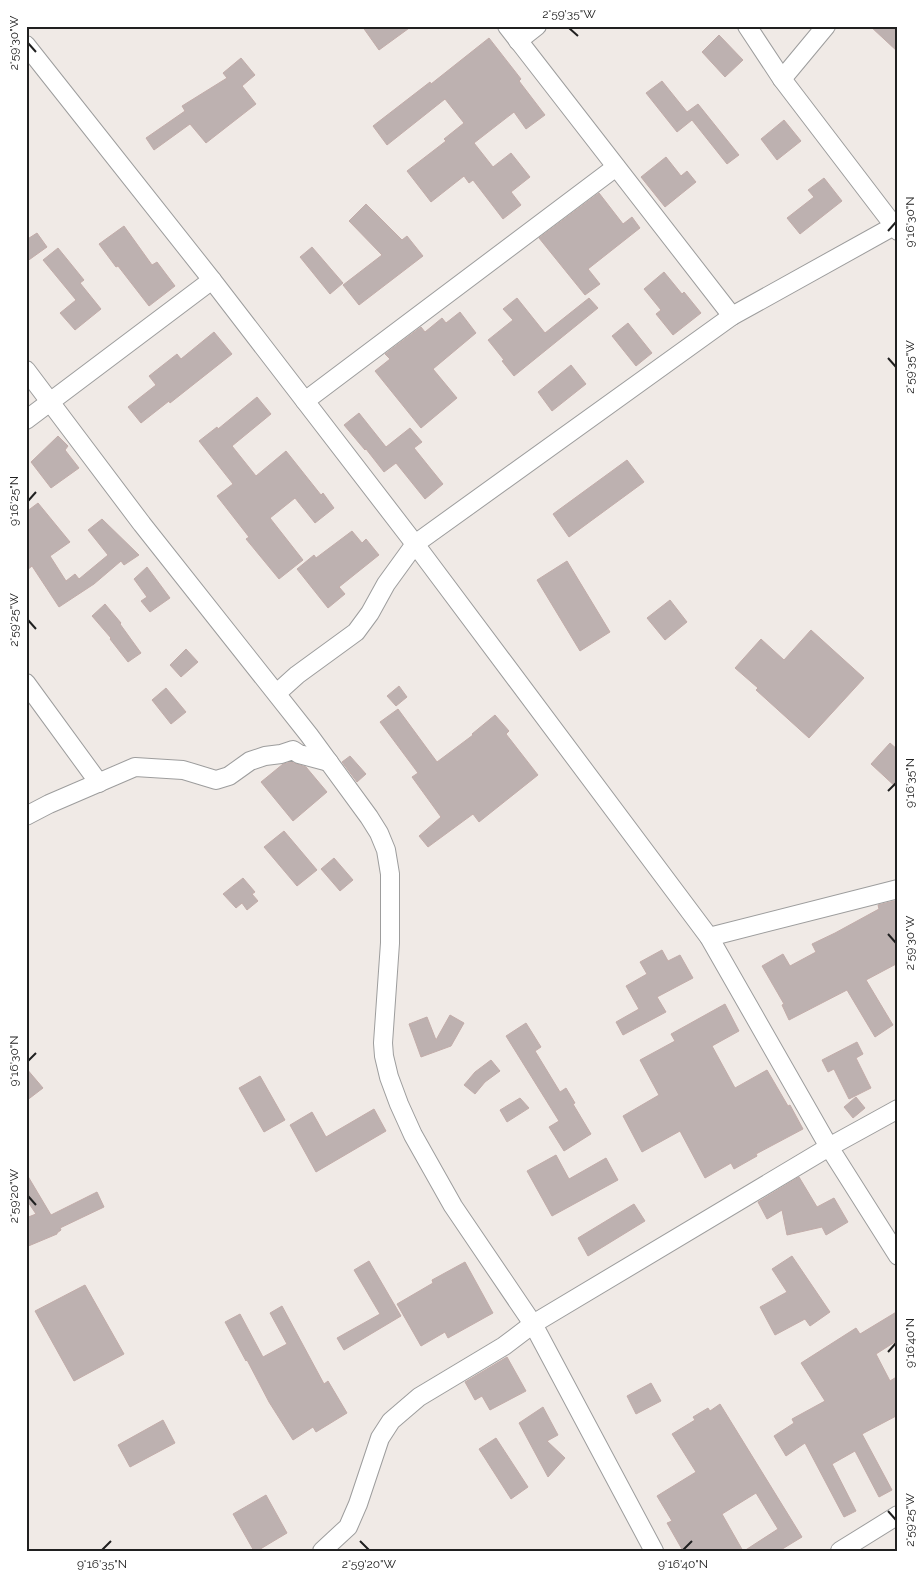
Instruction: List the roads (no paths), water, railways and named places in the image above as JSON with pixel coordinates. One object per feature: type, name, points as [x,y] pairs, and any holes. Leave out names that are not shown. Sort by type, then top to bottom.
[{"type":"street","points":[[507,26],[732,316]]},
{"type":"street","points":[[518,41],[537,26]]},
{"type":"street","points":[[277,694],[297,675],[356,632],[370,613],[386,584],[415,544],[732,316],[896,228],[782,79],[747,26]]},
{"type":"street","points":[[782,79],[826,26]]},
{"type":"street","points":[[26,45],[212,280],[415,544],[709,937],[829,1147],[898,1256]]},
{"type":"street","points":[[305,401],[616,167]]},
{"type":"street","points":[[26,420],[212,280]]},
{"type":"street","points":[[26,370],[142,524],[330,762],[379,834],[386,850],[390,874],[390,943],[383,1044],[384,1056],[399,1104],[413,1135],[454,1206],[533,1324],[654,1551]]},
{"type":"street","points":[[26,683],[99,783]]},
{"type":"street","points":[[26,816],[49,804],[136,767],[183,770],[216,780],[229,776],[257,758],[293,750],[299,754],[330,762]]},
{"type":"street","points":[[709,937],[898,889]]},
{"type":"street","points":[[322,1551],[348,1527],[358,1504],[380,1438],[391,1420],[419,1397],[504,1346],[533,1324],[829,1147],[898,1109]]},
{"type":"street","points":[[840,1551],[898,1515]]}]
